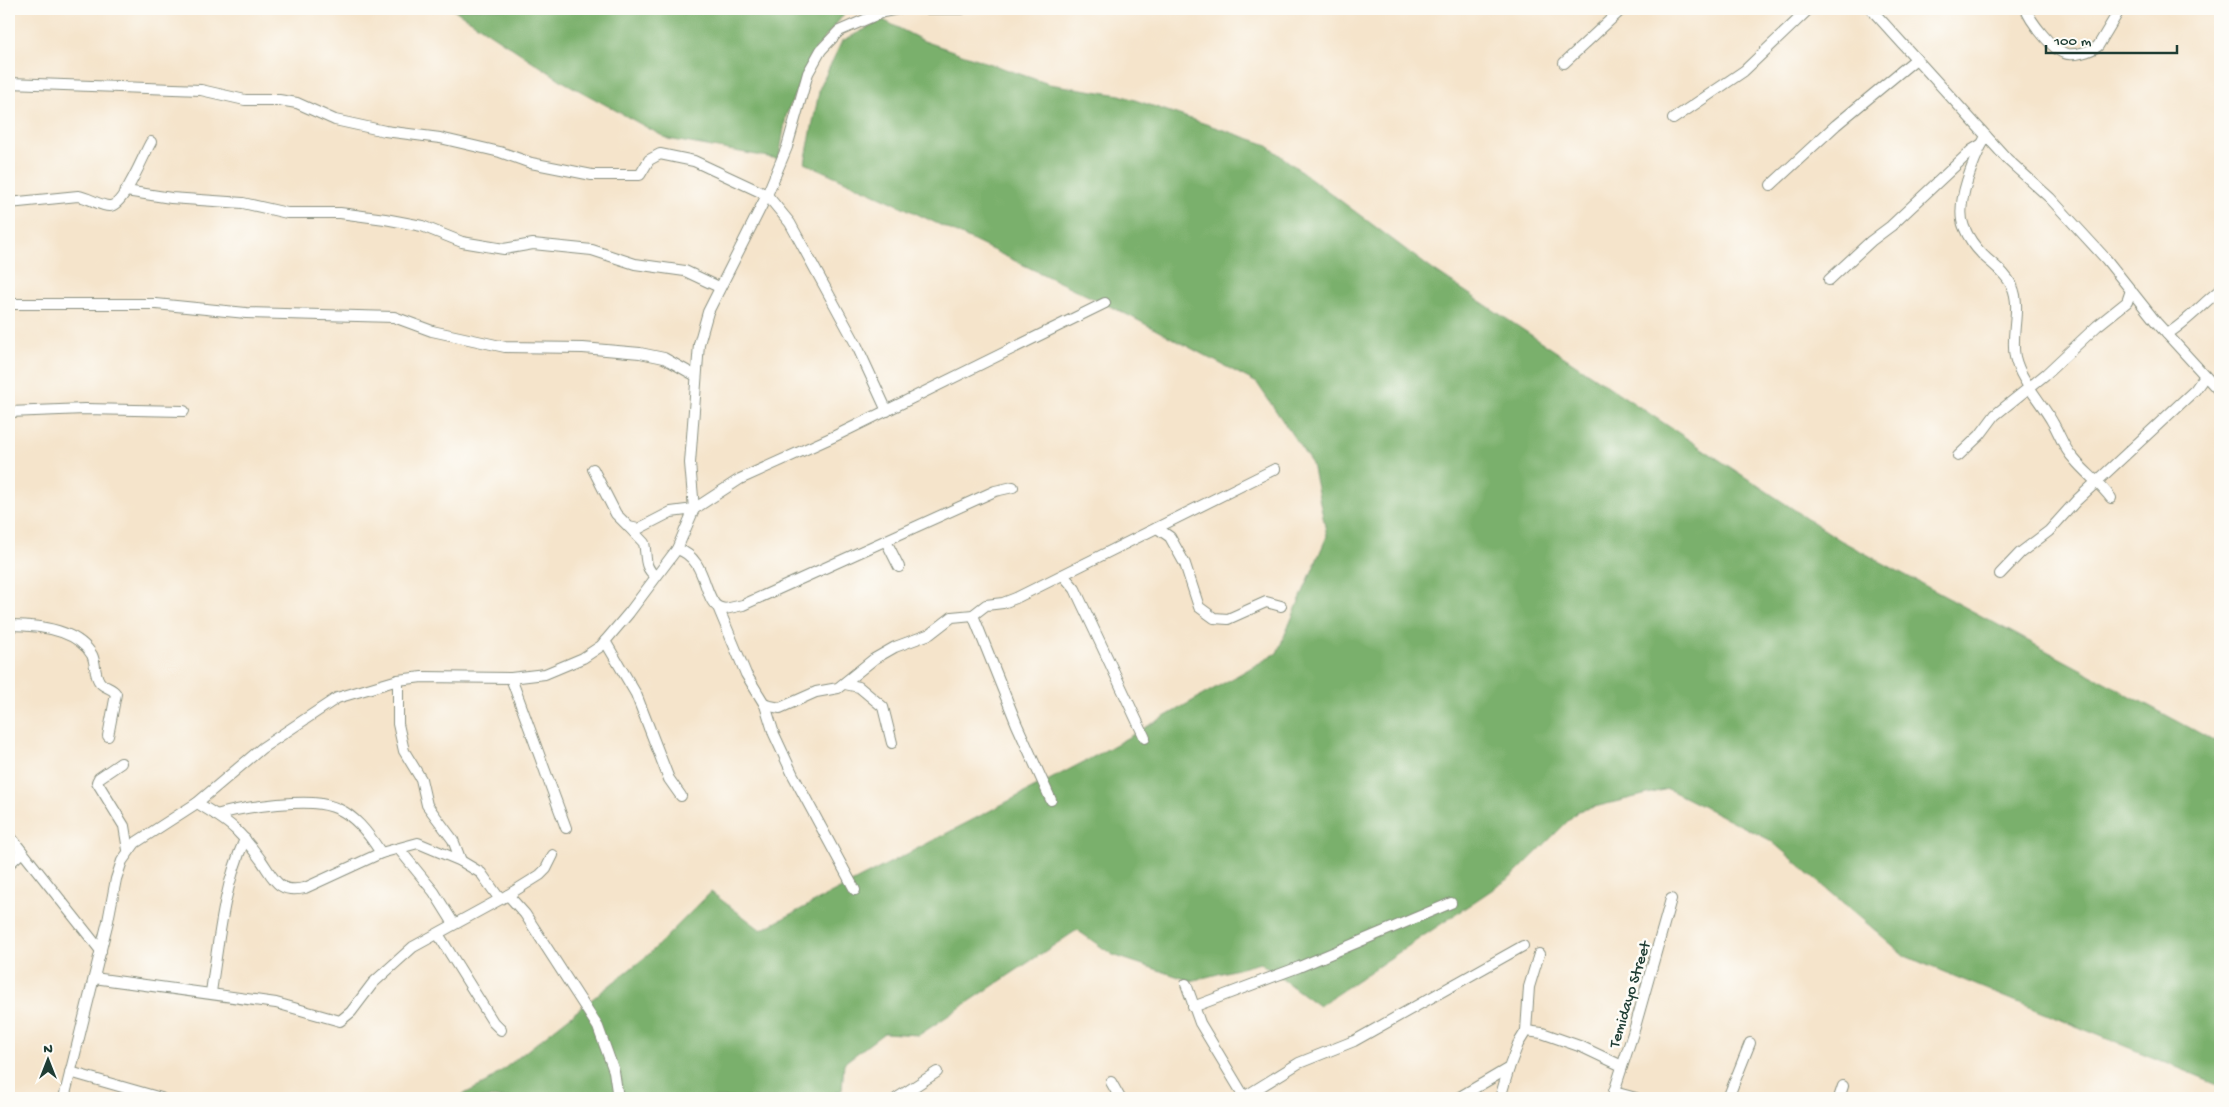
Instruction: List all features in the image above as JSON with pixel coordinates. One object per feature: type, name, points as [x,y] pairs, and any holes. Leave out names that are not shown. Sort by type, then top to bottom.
[{"type":"street","points":[[64,1098],[101,951],[116,879],[128,850],[147,835],[197,803],[262,748],[337,698],[398,680],[452,676],[528,677],[561,669],[584,658],[605,641],[677,549],[694,509],[690,463],[696,376],[699,344],[708,312],[767,195],[787,148],[808,73],[821,50],[839,31],[883,12],[898,9]]},
{"type":"street","points":[[928,9],[962,9]]},
{"type":"street","points":[[1564,63],[1622,9]]},
{"type":"street","points":[[1673,120],[1744,71],[1809,9]]},
{"type":"street","points":[[1871,9],[1984,140],[2050,198],[2167,334],[2220,392]]},
{"type":"street","points":[[2026,9],[2030,20],[2040,32],[2062,53],[2068,54],[2094,49],[2098,46],[2120,9]]},
{"type":"street","points":[[1771,185],[1836,125],[1916,59]]},
{"type":"street","points":[[9,82],[201,90],[245,100],[279,100],[297,103],[335,120],[385,132],[440,138],[500,152],[531,163],[592,175],[640,175],[649,160],[660,154],[694,161],[767,195],[790,223],[857,346],[887,411]]},
{"type":"street","points":[[1829,280],[1984,140]]},
{"type":"street","points":[[1984,140],[1966,188],[1962,209],[1963,226],[1971,241],[1983,255],[2002,271],[2011,285],[2015,296],[2013,340],[2015,357],[2029,387],[2054,423],[2068,452],[2098,481],[2111,498]]},
{"type":"street","points":[[9,203],[78,196],[88,197],[110,207],[114,206],[126,191],[151,142]]},
{"type":"street","points":[[126,191],[171,198],[243,203],[287,213],[340,213],[385,219],[422,226],[462,242],[504,249],[533,244],[592,250],[635,264],[685,271],[719,287]]},
{"type":"street","points":[[1958,456],[1980,435],[1995,414],[2046,374],[2097,326],[2127,302],[2131,290]]},
{"type":"street","points":[[2167,334],[2179,327],[2198,307],[2220,290]]},
{"type":"street","points":[[2127,302],[2141,303]]},
{"type":"street","points":[[629,528],[638,529],[671,512],[694,509],[740,480],[887,411],[1104,303]]},
{"type":"street","points":[[9,304],[131,306],[156,304],[246,313],[394,317],[432,331],[505,347],[584,348],[640,353],[664,358],[696,376]]},
{"type":"street","points":[[2000,574],[2020,553],[2049,531],[2068,509],[2195,390],[2204,376]]},
{"type":"street","points":[[9,412],[85,409],[184,411]]},
{"type":"street","points":[[766,706],[780,708],[816,692],[838,688],[845,684],[862,667],[895,647],[930,634],[952,617],[973,615],[982,607],[1003,603],[1064,575],[1275,468]]},
{"type":"street","points":[[593,469],[616,514],[644,543],[644,558],[651,573],[656,576]]},
{"type":"street","points":[[718,607],[736,608],[995,492],[1013,487]]},
{"type":"street","points":[[1157,528],[1170,537],[1185,564],[1199,608],[1214,618],[1228,619],[1266,602],[1281,606]]},
{"type":"street","points":[[886,541],[899,567]]},
{"type":"street","points":[[677,549],[689,555],[704,576],[711,598],[718,607],[746,674],[766,706],[774,734],[800,790],[855,890]]},
{"type":"street","points":[[1064,575],[1076,589],[1145,738]]},
{"type":"street","points":[[973,615],[1017,725],[1051,800]]},
{"type":"street","points":[[9,625],[51,630],[77,639],[87,648],[94,657],[98,680],[102,685],[113,689],[116,694],[108,736]]},
{"type":"street","points":[[605,641],[636,694],[669,779],[681,796]]},
{"type":"street","points":[[511,678],[566,828]]},
{"type":"street","points":[[398,680],[398,724],[404,751],[422,779],[427,805],[453,840],[461,861]]},
{"type":"street","points":[[845,684],[859,687],[883,707],[892,743]]},
{"type":"street","points":[[121,763],[98,778],[97,782],[124,826],[128,850]]},
{"type":"street","points":[[216,815],[255,806],[317,802],[342,810],[353,817],[367,830],[381,852]]},
{"type":"street","points":[[197,803],[235,829],[245,839],[276,883],[292,890],[305,888],[320,882],[381,852],[418,843],[461,861],[481,873],[503,897],[525,914],[598,1027],[614,1071],[618,1098]]},
{"type":"street","points":[[9,835],[101,951]]},
{"type":"street","points":[[212,992],[225,898],[232,866],[245,839]]},
{"type":"street","points":[[399,849],[423,877],[454,924]]},
{"type":"street","points":[[9,864],[22,852]]},
{"type":"street","points":[[94,978],[212,992],[276,1003],[340,1021],[351,1012],[373,983],[401,957],[413,948],[540,875],[546,869],[553,854]]},
{"type":"street","name":"Temidayo Street","points":[[1613,1095],[1635,1027],[1671,899]]},
{"type":"street","points":[[1194,1007],[1299,968],[1451,903]]},
{"type":"street","points":[[438,934],[493,1022],[501,1030]]},
{"type":"street","points":[[1186,984],[1194,1007],[1218,1057],[1244,1097],[1300,1063],[1354,1041],[1523,946]]},
{"type":"street","points":[[1500,1098],[1518,1044],[1526,1031],[1529,987],[1539,954]]},
{"type":"street","points":[[1526,1031],[1542,1033],[1582,1047],[1622,1066]]},
{"type":"street","points":[[1728,1098],[1750,1042]]},
{"type":"street","points":[[1458,1098],[1510,1068]]},
{"type":"street","points":[[70,1072],[161,1098]]},
{"type":"street","points":[[896,1098],[938,1072]]},
{"type":"street","points":[[1111,1082],[1120,1098]]},
{"type":"street","points":[[1839,1098],[1843,1086]]},
{"type":"street","points":[[1613,1095],[1636,1098]]},
{"type":"green space","points":[[453,9],[848,9],[810,57],[786,116],[779,159],[668,139],[564,82]]},
{"type":"green space","points":[[883,20],[924,41],[1049,84],[1120,95],[1265,144],[1433,270],[1840,540],[2220,744],[2220,1085],[1905,956],[1770,840],[1668,789],[1578,811],[1514,875],[1319,1006],[1260,963],[1191,981],[1113,955],[1077,930],[919,1035],[884,1033],[844,1063],[842,1090],[823,1098],[456,1098],[486,1083],[648,955],[711,892],[761,930],[1097,755],[1277,653],[1327,536],[1312,464],[1257,383],[1128,315],[888,200],[805,163],[820,87],[842,41]]}]
